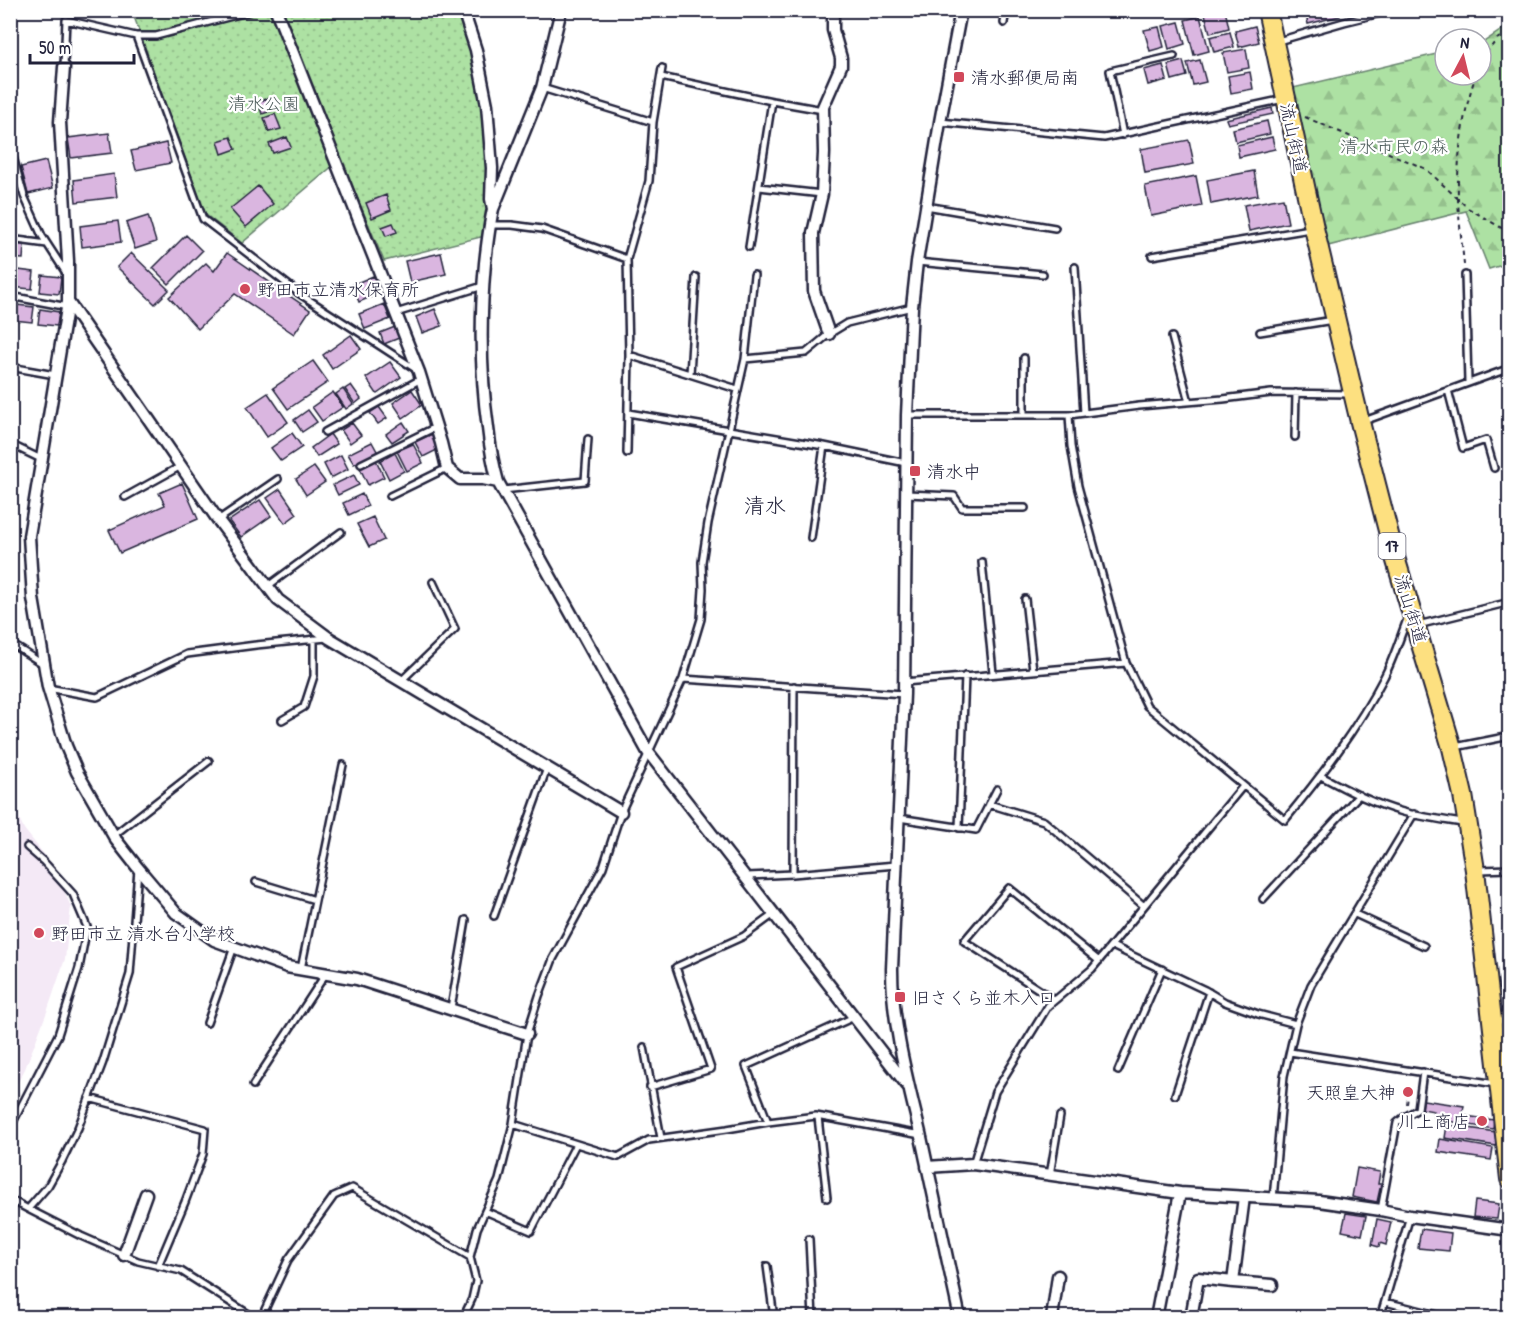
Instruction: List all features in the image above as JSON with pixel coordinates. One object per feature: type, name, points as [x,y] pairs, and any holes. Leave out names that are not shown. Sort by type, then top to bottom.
[{"type":"main road","name":"流山街道","points":[[1267,10],[1314,228],[1383,515],[1452,748],[1463,795],[1500,1021],[1499,1084],[1509,1170]]},
{"type":"street","points":[[276,10],[420,375],[447,468],[460,479],[483,479],[500,486]]},
{"type":"street","points":[[463,10],[476,50],[487,105],[493,209]]},
{"type":"street","points":[[561,10],[542,88],[493,209],[489,225],[481,304],[480,351],[493,465],[500,486],[648,752],[909,1088]]},
{"type":"street","points":[[829,334],[814,291],[813,233],[822,194],[823,110],[826,97],[841,66],[841,58],[832,30],[833,10]]},
{"type":"street","points":[[960,1317],[909,1088],[892,995],[904,694],[906,463],[912,307],[926,206],[961,10]]},
{"type":"street","points":[[64,68],[60,122],[68,304],[29,536],[33,597],[48,687],[66,746],[77,772],[114,835],[138,867],[176,913],[214,940],[287,967],[357,978],[527,1035]]},
{"type":"street","points":[[68,304],[218,519],[279,600],[329,638],[621,812]]},
{"type":"street","points":[[927,1167],[973,1164],[1180,1193],[1319,1202],[1509,1230]]},
{"type":"street","points":[[1156,1317],[1180,1193]]},
{"type":"street","points":[[124,1255],[146,1194]]},
{"type":"street","points":[[1233,1282],[1244,1197]]},
{"type":"street","points":[[1052,1317],[1058,1276]]},
{"type":"street","points":[[1191,1317],[1198,1278],[1272,1285]]},
{"type":"lane","points":[[64,68],[66,20],[136,36],[156,36],[255,10]]},
{"type":"lane","points":[[1004,23],[1006,10]]},
{"type":"lane","points":[[1274,42],[1393,10]]},
{"type":"lane","points":[[136,36],[203,219],[300,294],[420,375],[325,432]]},
{"type":"lane","points":[[1123,135],[1110,71],[1174,56]]},
{"type":"lane","points":[[627,453],[629,355],[627,259],[649,181],[653,122],[662,68]]},
{"type":"lane","points":[[661,77],[823,110]]},
{"type":"lane","points":[[542,88],[653,122]]},
{"type":"lane","points":[[749,248],[772,101]]},
{"type":"lane","points":[[940,122],[1104,138],[1287,104]]},
{"type":"lane","points":[[10,146],[24,196],[42,236],[68,277]]},
{"type":"lane","points":[[759,187],[822,194]]},
{"type":"lane","points":[[926,206],[1055,228]]},
{"type":"lane","points":[[489,225],[542,229],[627,259]]},
{"type":"lane","points":[[1152,256],[1314,228]]},
{"type":"lane","points":[[10,239],[48,244]]},
{"type":"lane","points":[[917,262],[1043,274]]},
{"type":"lane","points":[[1075,267],[1084,413]]},
{"type":"lane","points":[[463,1317],[472,1299],[476,1281],[470,1257],[477,1229],[499,1180],[513,1125],[527,1035],[553,958],[603,867],[621,812],[683,679],[701,619],[702,562],[708,523],[744,359],[754,275]]},
{"type":"lane","points":[[1465,275],[1468,382]]},
{"type":"lane","points":[[690,374],[696,277]]},
{"type":"lane","points":[[396,313],[483,286]]},
{"type":"lane","points":[[10,296],[68,304]]},
{"type":"lane","points":[[744,359],[806,353],[829,334],[848,323],[912,307]]},
{"type":"lane","points":[[1260,332],[1336,320]]},
{"type":"lane","points":[[1172,337],[1189,402]]},
{"type":"lane","points":[[629,355],[737,388]]},
{"type":"lane","points":[[1024,358],[1024,415]]},
{"type":"lane","points":[[10,367],[57,375]]},
{"type":"lane","points":[[1360,422],[1509,368]]},
{"type":"lane","points":[[1448,390],[1463,448],[1486,440],[1494,468]]},
{"type":"lane","points":[[907,415],[1069,415],[1271,393],[1353,394]]},
{"type":"lane","points":[[1295,437],[1296,393]]},
{"type":"lane","points":[[628,413],[824,446],[906,463]]},
{"type":"lane","points":[[1069,415],[1071,446],[1078,486],[1126,663],[1147,705],[1285,820],[1321,776],[1368,705],[1413,618],[1509,602]]},
{"type":"lane","points":[[361,464],[436,427]]},
{"type":"lane","points":[[500,486],[585,482],[588,439]]},
{"type":"lane","points":[[10,444],[41,459]]},
{"type":"lane","points":[[811,538],[824,446]]},
{"type":"lane","points":[[124,497],[181,466]]},
{"type":"lane","points":[[390,496],[447,468]]},
{"type":"lane","points":[[218,519],[278,479]]},
{"type":"lane","points":[[906,494],[954,496],[962,508],[1025,508]]},
{"type":"lane","points":[[268,586],[341,532]]},
{"type":"lane","points":[[982,562],[993,673]]},
{"type":"lane","points":[[401,681],[455,629],[433,582]]},
{"type":"lane","points":[[1025,599],[1033,670]]},
{"type":"lane","points":[[48,687],[97,698],[188,654],[329,638]]},
{"type":"lane","points":[[282,720],[304,707],[314,676],[314,639]]},
{"type":"lane","points":[[10,643],[44,665]]},
{"type":"lane","points":[[904,682],[1126,663]]},
{"type":"lane","points":[[958,828],[965,676]]},
{"type":"lane","points":[[683,679],[904,694]]},
{"type":"lane","points":[[793,874],[794,686]]},
{"type":"lane","points":[[1452,748],[1509,736]]},
{"type":"lane","points":[[114,835],[209,761]]},
{"type":"lane","points":[[301,969],[343,765]]},
{"type":"lane","points":[[494,916],[547,768]]},
{"type":"lane","points":[[1321,776],[1392,808],[1468,824]]},
{"type":"lane","points":[[973,1164],[995,1092],[1048,1006],[1092,969],[1243,786]]},
{"type":"lane","points":[[898,818],[976,830],[997,789]]},
{"type":"lane","points":[[1263,899],[1359,795]]},
{"type":"lane","points":[[989,804],[1044,821],[1144,906]]},
{"type":"lane","points":[[1273,1199],[1284,1076],[1296,1024],[1311,985],[1414,814]]},
{"type":"lane","points":[[10,1128],[57,1035],[79,968],[87,927],[73,894],[27,846]]},
{"type":"lane","points":[[745,876],[896,865]]},
{"type":"lane","points":[[28,1209],[48,1186],[62,1161],[78,1128],[103,1062],[130,974],[138,867]]},
{"type":"lane","points":[[1475,870],[1509,869]]},
{"type":"lane","points":[[256,882],[315,900]]},
{"type":"lane","points":[[1055,1000],[964,941],[1009,888],[1099,961]]},
{"type":"lane","points":[[650,1087],[711,1069],[676,967],[744,936],[774,914]]},
{"type":"lane","points":[[1355,914],[1424,946]]},
{"type":"lane","points":[[451,1008],[466,920]]},
{"type":"lane","points":[[1112,946],[1209,992],[1225,1002],[1296,1024]]},
{"type":"lane","points":[[207,1023],[234,947]]},
{"type":"lane","points":[[1118,1071],[1162,969]]},
{"type":"lane","points":[[253,1085],[326,973]]},
{"type":"lane","points":[[1175,1095],[1209,992]]},
{"type":"lane","points":[[768,1122],[746,1066],[854,1017]]},
{"type":"lane","points":[[644,1047],[661,1138]]},
{"type":"lane","points":[[1290,1052],[1499,1084]]},
{"type":"lane","points":[[1381,1210],[1397,1123],[1418,1109],[1423,1072]]},
{"type":"lane","points":[[89,1098],[205,1129],[203,1154],[158,1266]]},
{"type":"lane","points":[[1050,1175],[1060,1116]]},
{"type":"lane","points":[[513,1125],[618,1157],[649,1140],[818,1117],[921,1135]]},
{"type":"lane","points":[[818,1117],[827,1198]]},
{"type":"lane","points":[[485,1211],[531,1231],[576,1144]]},
{"type":"lane","points":[[261,1317],[288,1260],[334,1196],[352,1188],[470,1257]]},
{"type":"lane","points":[[11,1201],[138,1261],[181,1271],[255,1317]]},
{"type":"lane","points":[[1380,1317],[1410,1216]]},
{"type":"lane","points":[[809,1239],[813,1317]]},
{"type":"lane","points":[[767,1266],[774,1317]]},
{"type":"lane","points":[[1385,1302],[1441,1317]]},
{"type":"lane","points":[[240,1317],[244,1310]]},
{"type":"path","points":[[1493,44],[1509,30]]},
{"type":"path","points":[[1465,275],[1458,200],[1460,148],[1472,87]]},
{"type":"path","points":[[1287,104],[1426,169],[1467,208],[1509,232]]},
{"type":"shaded area","name":"野田市立 清水台小学校","points":[[10,798],[24,829],[54,867],[71,907],[65,959],[25,1069],[11,1095]]},
{"type":"green space","name":"清水公園","points":[[132,11],[460,11],[480,82],[489,161],[485,236],[384,261],[341,159],[242,243],[205,214]]},
{"type":"green space","name":"清水市民の森","points":[[1509,25],[1509,263],[1489,269],[1466,211],[1328,246],[1293,88],[1433,55],[1433,87],[1493,87],[1493,36]]},
{"type":"building","points":[[1225,10],[1229,28],[1210,33],[1205,14]]},
{"type":"building","points":[[1305,10],[1339,10],[1340,16],[1308,24]]},
{"type":"building","points":[[1200,16],[1209,51],[1194,55],[1185,20]]},
{"type":"building","points":[[1179,22],[1185,44],[1169,49],[1163,26]]},
{"type":"building","points":[[1255,26],[1259,42],[1239,47],[1235,31]]},
{"type":"building","points":[[1159,27],[1164,47],[1150,51],[1144,30]]},
{"type":"building","points":[[1230,32],[1234,47],[1214,52],[1210,37]]},
{"type":"building","points":[[1246,49],[1249,68],[1227,72],[1223,53]]},
{"type":"building","points":[[1200,60],[1206,82],[1193,85],[1187,63]]},
{"type":"building","points":[[1183,61],[1187,76],[1172,80],[1168,65]]},
{"type":"building","points":[[1163,65],[1167,80],[1148,85],[1144,70]]},
{"type":"building","points":[[1250,72],[1253,89],[1231,93],[1228,76]]},
{"type":"building","points":[[269,98],[274,110],[262,114],[258,102]]},
{"type":"building","points":[[1272,108],[1273,114],[1228,124],[1226,119]]},
{"type":"building","points":[[275,114],[281,129],[269,132],[264,118]]},
{"type":"building","points":[[1267,121],[1270,134],[1236,142],[1233,129]]},
{"type":"building","points":[[109,133],[112,153],[71,158],[68,138]]},
{"type":"building","points":[[231,137],[236,149],[222,154],[218,141]]},
{"type":"building","points":[[287,137],[291,147],[273,153],[269,144]]},
{"type":"building","points":[[1272,137],[1275,149],[1239,157],[1237,145]]},
{"type":"building","points":[[1189,140],[1194,164],[1145,173],[1141,149]]},
{"type":"building","points":[[166,143],[171,163],[136,170],[131,151]]},
{"type":"building","points":[[46,161],[53,188],[28,194],[21,167]]},
{"type":"building","points":[[1254,171],[1258,195],[1211,204],[1207,180]]},
{"type":"building","points":[[114,174],[117,197],[76,202],[74,180]]},
{"type":"building","points":[[1196,176],[1202,206],[1151,216],[1145,186]]},
{"type":"building","points":[[258,186],[273,204],[246,227],[230,209]]},
{"type":"building","points":[[386,195],[391,210],[372,218],[366,203]]},
{"type":"building","points":[[1283,198],[1288,223],[1249,231],[1244,205]]},
{"type":"building","points":[[148,216],[156,242],[135,249],[126,223]]},
{"type":"building","points":[[118,221],[121,242],[82,247],[80,226]]},
{"type":"building","points":[[393,223],[397,232],[386,236],[382,227]]},
{"type":"building","points":[[186,235],[202,251],[169,284],[153,268]]},
{"type":"building","points":[[10,244],[24,245],[23,259],[10,258]]},
{"type":"building","points":[[131,253],[169,290],[155,304],[117,267]]},
{"type":"building","points":[[227,253],[310,310],[294,334],[235,294],[198,329],[169,297],[206,263],[214,271]]},
{"type":"building","points":[[441,253],[446,274],[410,282],[405,261]]},
{"type":"building","points":[[10,269],[34,272],[32,289],[10,287]]},
{"type":"building","points":[[42,275],[61,277],[59,294],[40,292]]},
{"type":"building","points":[[373,276],[380,293],[359,302],[352,285]]},
{"type":"building","points":[[384,304],[390,319],[365,329],[359,314]]},
{"type":"building","points":[[16,305],[34,307],[32,322],[14,320]]},
{"type":"building","points":[[40,309],[59,312],[57,326],[38,324]]},
{"type":"building","points":[[435,309],[442,326],[422,333],[416,317]]},
{"type":"building","points":[[395,327],[399,338],[384,344],[380,333]]},
{"type":"building","points":[[351,335],[361,349],[332,369],[323,355]]},
{"type":"building","points":[[313,361],[328,382],[288,409],[273,388]]},
{"type":"building","points":[[390,362],[401,377],[377,394],[366,378]]},
{"type":"building","points":[[351,385],[361,399],[355,404],[345,389]]},
{"type":"building","points":[[343,389],[353,404],[346,409],[336,394]]},
{"type":"building","points":[[412,390],[422,405],[403,418],[393,403]]},
{"type":"building","points":[[333,392],[343,407],[322,421],[312,407]]},
{"type":"building","points":[[268,393],[288,422],[267,437],[247,407]]},
{"type":"building","points":[[379,407],[387,418],[378,424],[370,413]]},
{"type":"building","points":[[308,410],[317,422],[302,432],[294,420]]},
{"type":"building","points":[[403,422],[409,431],[392,442],[386,434]]},
{"type":"building","points":[[352,423],[361,435],[350,443],[341,430]]},
{"type":"building","points":[[292,433],[302,447],[281,461],[271,448]]},
{"type":"building","points":[[330,434],[337,444],[317,457],[311,448]]},
{"type":"building","points":[[432,434],[439,449],[423,457],[415,442]]},
{"type":"building","points":[[372,442],[378,453],[354,464],[348,454]]},
{"type":"building","points":[[413,444],[423,463],[407,471],[397,451]]},
{"type":"building","points":[[395,453],[404,471],[389,479],[380,461]]},
{"type":"building","points":[[341,455],[348,469],[331,478],[324,464]]},
{"type":"building","points":[[376,460],[384,477],[368,485],[360,468]]},
{"type":"building","points":[[314,467],[325,482],[306,495],[296,479]]},
{"type":"building","points":[[354,475],[359,485],[338,495],[333,485]]},
{"type":"building","points":[[182,483],[198,519],[120,553],[109,530],[165,505],[159,493]]},
{"type":"building","points":[[280,489],[297,514],[285,523],[267,498]]},
{"type":"building","points":[[362,494],[368,506],[349,515],[343,503]]},
{"type":"building","points":[[260,500],[271,516],[241,537],[229,521]]},
{"type":"building","points":[[373,517],[384,540],[369,547],[357,524]]},
{"type":"building","points":[[1423,1100],[1464,1106],[1461,1123],[1440,1120],[1441,1118],[1433,1116],[1434,1111],[1422,1109]]},
{"type":"building","points":[[1465,1116],[1494,1120],[1493,1129],[1464,1124]]},
{"type":"building","points":[[1447,1125],[1496,1132],[1497,1146],[1445,1138]]},
{"type":"building","points":[[1440,1139],[1493,1148],[1491,1160],[1438,1152]]},
{"type":"building","points":[[1357,1168],[1380,1172],[1378,1184],[1381,1184],[1377,1202],[1352,1197]]},
{"type":"building","points":[[1475,1201],[1499,1204],[1497,1219],[1473,1217]]},
{"type":"building","points":[[1346,1213],[1366,1216],[1362,1235],[1342,1231]]},
{"type":"building","points":[[1377,1219],[1391,1222],[1386,1245],[1380,1243],[1379,1247],[1372,1245]]},
{"type":"building","points":[[1421,1229],[1451,1233],[1449,1251],[1418,1248]]},
{"type":"place","name":"清水郵便局南","points":[[959,77]]},
{"type":"place","name":"野田市立清水保育所","points":[[245,289]]},
{"type":"place","name":"清水中","points":[[915,471]]},
{"type":"place","name":"野田市立 清水台小学校","points":[[39,933]]},
{"type":"place","name":"旧さくら並木入口","points":[[900,997]]},
{"type":"place","name":"天照皇大神","points":[[1408,1092]]},
{"type":"place","name":"川上商店","points":[[1482,1121]]},
{"type":"district","name":"清水","points":[[765,505]]}]
